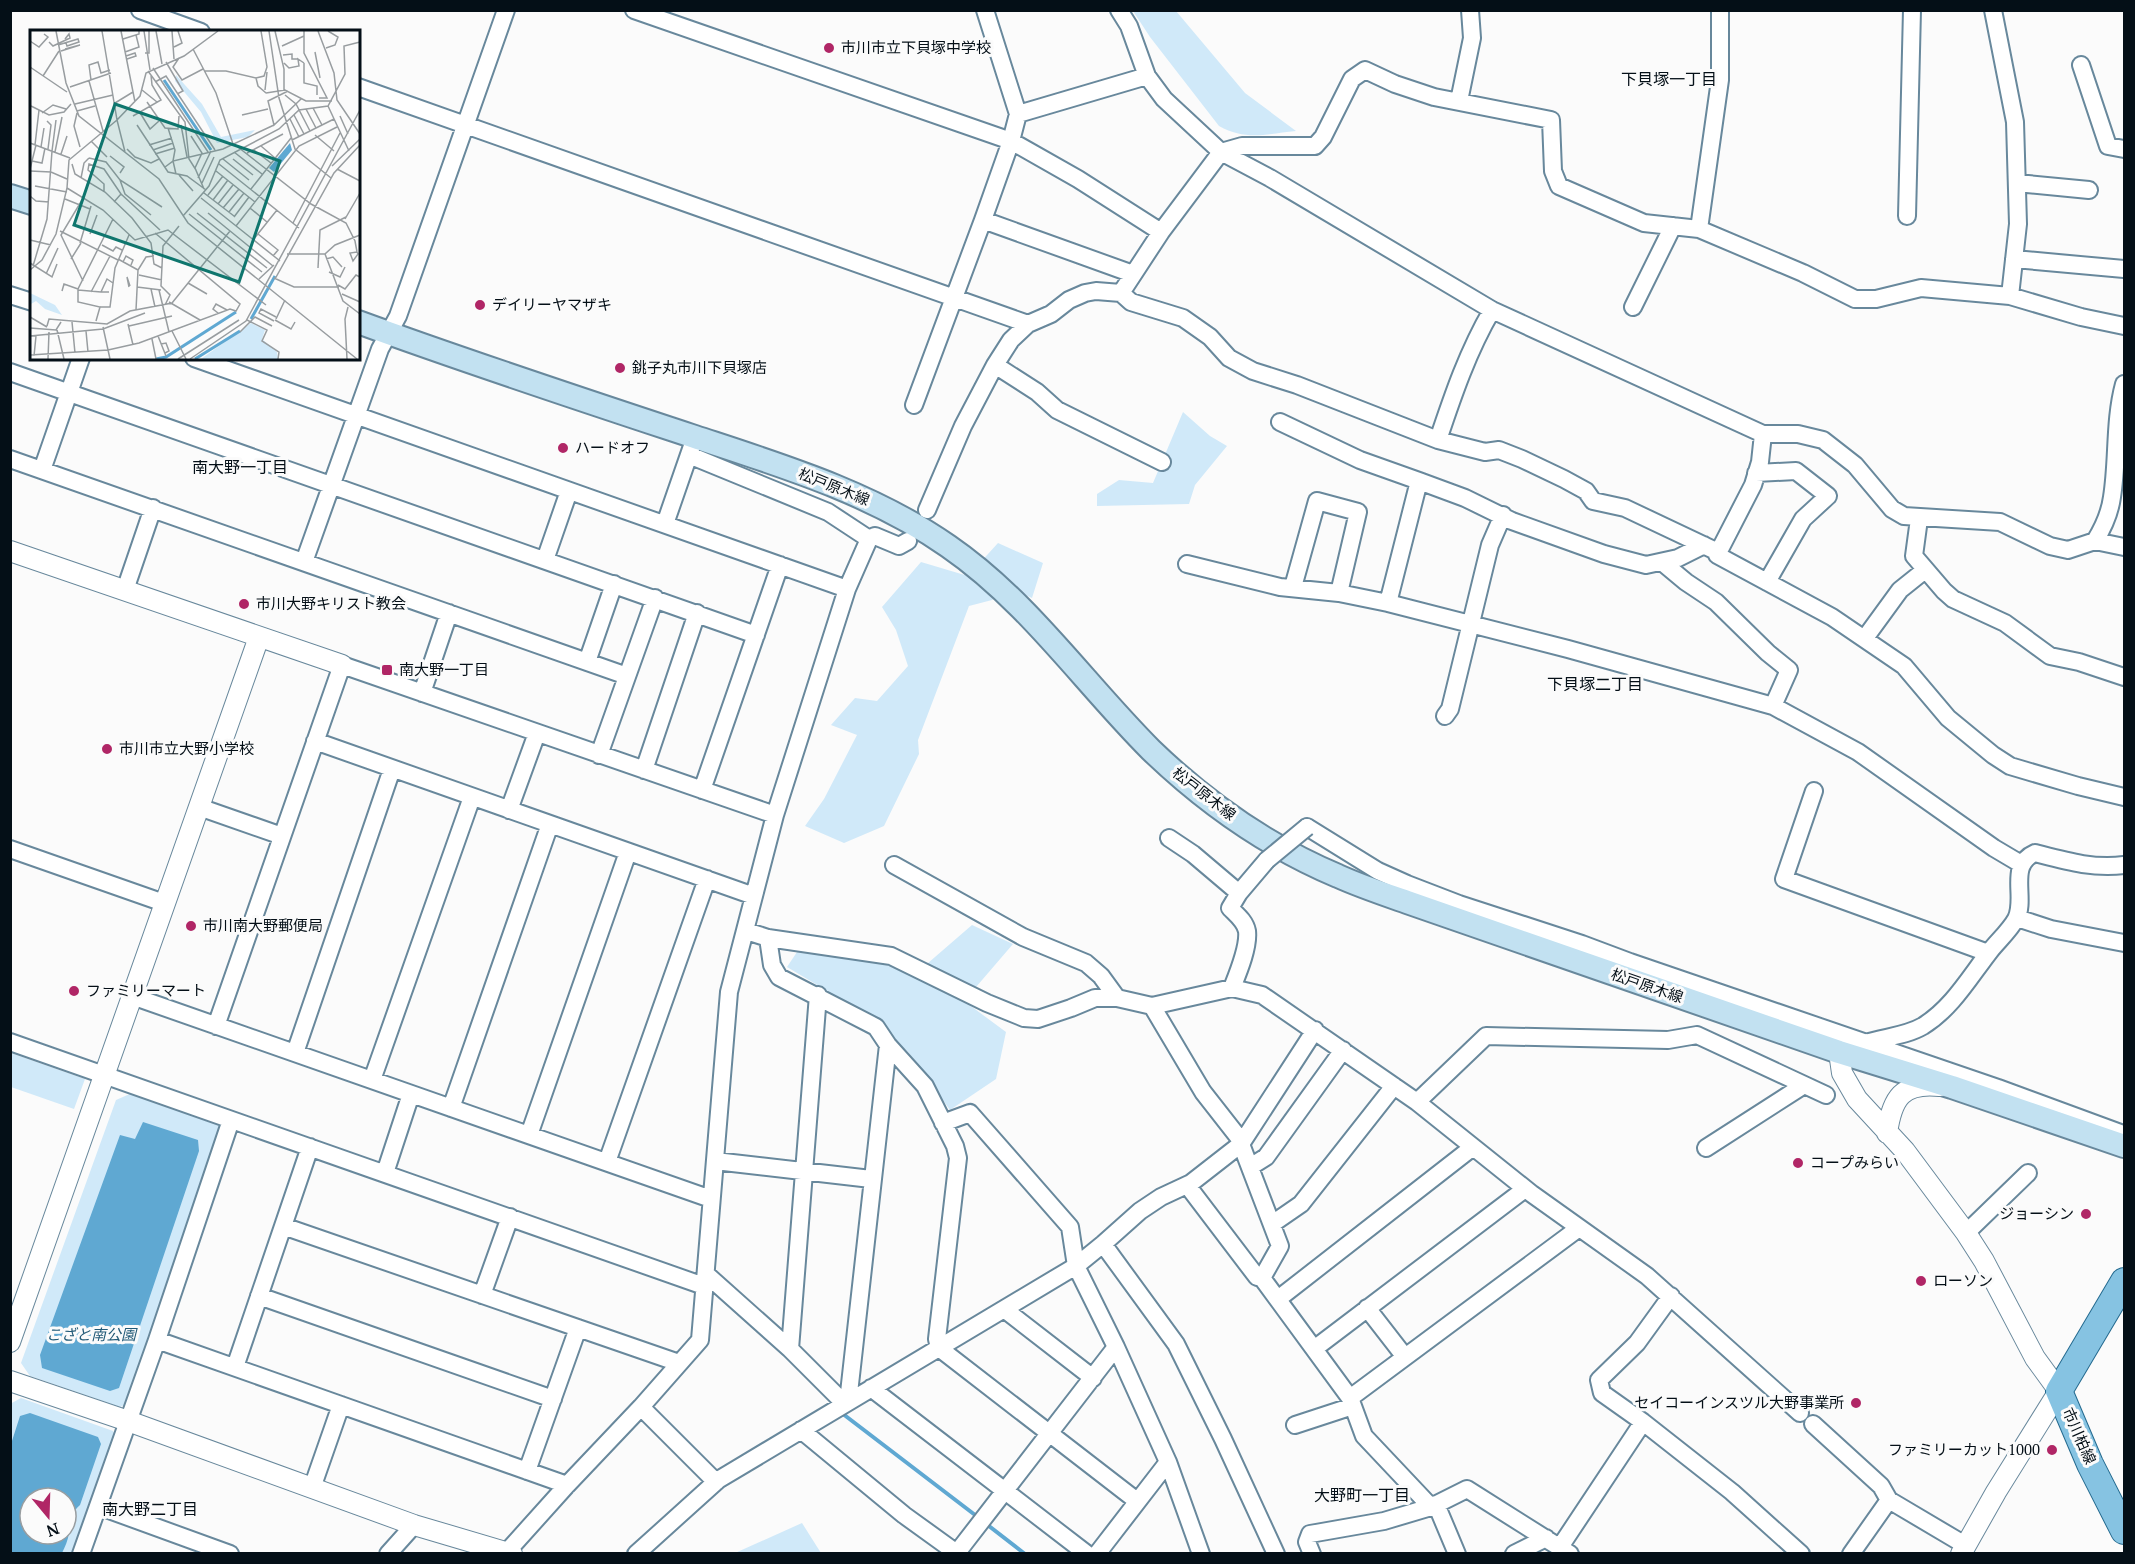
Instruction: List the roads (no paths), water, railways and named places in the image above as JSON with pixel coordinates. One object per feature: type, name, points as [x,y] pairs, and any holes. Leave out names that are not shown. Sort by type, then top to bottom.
[{"type":"main road","points":[[10,196],[30,202]]},
{"type":"main road","name":"松戸原木線","points":[[360,323],[692,446],[776,463],[861,496],[900,515],[950,547],[1006,593],[1049,637],[1118,716],[1181,778],[1235,819],[1337,876],[1627,970],[1839,1052],[2060,1124],[2124,1140]]},
{"type":"main road","name":"市川柏線","points":[[2124,1281],[2059,1391],[2090,1464],[2124,1531]]},
{"type":"street","points":[[140,10],[195,30]]},
{"type":"street","points":[[304,562],[356,417],[388,333],[398,315],[506,10]]},
{"type":"street","points":[[634,10],[1011,141],[1078,179],[1161,232]]},
{"type":"street","points":[[914,405],[983,220],[1011,141],[1018,114],[985,10]]},
{"type":"street","points":[[1119,10],[1129,26],[1147,76],[1164,99],[1221,152],[1270,178],[1492,310],[1763,434],[1798,434],[1822,440],[1855,465],[1892,509],[1904,516],[1919,519],[2000,522],[2050,546],[2068,550],[2095,541],[2124,547]]},
{"type":"street","points":[[1459,101],[1472,38],[1470,10]]},
{"type":"street","points":[[1700,229],[1720,80],[1720,10]]},
{"type":"street","points":[[1907,216],[1912,10]]},
{"type":"street","points":[[1993,10],[2015,122],[2018,224],[2010,296]]},
{"type":"street","points":[[2082,65],[2108,146],[2124,149]]},
{"type":"street","points":[[1121,293],[1161,232],[1221,152],[1242,146],[1315,146],[1323,137],[1352,79],[1365,70],[1395,84],[1434,97],[1551,120],[1553,171],[1559,186],[1644,223],[1700,229],[1803,273],[1855,299],[1876,299],[1921,288],[2010,296],[2081,317],[2124,326]]},
{"type":"street","points":[[1018,114],[1147,76]]},
{"type":"street","points":[[360,88],[1028,324]]},
{"type":"street","points":[[2017,183],[2089,190]]},
{"type":"street","points":[[983,220],[1133,274]]},
{"type":"street","points":[[1633,307],[1673,226]]},
{"type":"street","points":[[2014,259],[2124,269]]},
{"type":"street","points":[[927,510],[963,426],[994,365],[1011,340],[1028,324],[1051,314],[1069,300],[1085,293],[1096,291],[1121,293],[1131,302],[1183,318],[1210,337],[1229,358],[1253,370],[1438,440],[1485,452],[1499,450],[1564,478],[1586,491],[1593,501],[1625,508],[1711,549],[1716,555],[1832,617],[1904,666],[1947,718],[2010,766],[2124,797]]},
{"type":"street","points":[[10,295],[30,301]]},
{"type":"street","points":[[1438,440],[1478,333],[1492,310]]},
{"type":"street","points":[[42,470],[80,360]]},
{"type":"street","points":[[199,360],[847,589]]},
{"type":"street","points":[[994,365],[1037,392],[1057,410],[1162,462]]},
{"type":"street","points":[[10,372],[756,634]]},
{"type":"street","points":[[2095,541],[2102,529],[2112,498],[2116,442],[2124,384]]},
{"type":"street","points":[[1280,422],[1360,460],[1419,481],[1503,515],[1512,521],[1604,554],[1646,565],[1711,549],[1753,484],[1763,434]]},
{"type":"street","points":[[665,524],[692,446],[828,512],[869,539]]},
{"type":"street","points":[[10,459],[627,676]]},
{"type":"street","points":[[1756,473],[1796,471],[1828,496],[1803,519],[1767,582]]},
{"type":"street","points":[[1388,603],[1419,481]]},
{"type":"street","points":[[545,560],[569,492]]},
{"type":"street","points":[[1293,588],[1317,501],[1358,512],[1339,593]]},
{"type":"street","points":[[125,590],[153,508]]},
{"type":"street","points":[[1445,716],[1450,708],[1490,545],[1503,515]]},
{"type":"street","points":[[1919,519],[1914,556],[1953,599],[2005,623],[2050,656],[2079,662],[2124,677]]},
{"type":"street","points":[[10,1382],[128,1421],[414,1526],[508,1553],[700,1340],[729,992],[775,815],[847,589],[869,539],[875,536],[899,546],[909,541]]},
{"type":"street","points":[[10,551],[775,815]]},
{"type":"street","points":[[1662,562],[1716,602],[1789,670],[1773,706]]},
{"type":"street","points":[[1187,564],[1246,580],[1339,593],[1388,603],[1773,706],[1858,752],[1994,848],[2021,864]]},
{"type":"street","points":[[702,790],[780,565]]},
{"type":"street","points":[[1865,638],[1900,590],[1925,570]]},
{"type":"street","points":[[587,662],[614,584]]},
{"type":"street","points":[[599,755],[655,598]]},
{"type":"street","points":[[422,693],[449,613]]},
{"type":"street","points":[[644,770],[697,613]]},
{"type":"street","points":[[10,1342],[259,637]]},
{"type":"street","points":[[216,1026],[342,665]]},
{"type":"street","points":[[509,810],[537,733]]},
{"type":"street","points":[[315,741],[754,896]]},
{"type":"street","points":[[295,1053],[392,769]]},
{"type":"street","points":[[1814,791],[1784,879],[1988,953]]},
{"type":"street","points":[[372,1080],[472,797]]},
{"type":"street","points":[[198,807],[282,836]]},
{"type":"street","points":[[451,1108],[550,824]]},
{"type":"street","points":[[1233,988],[1244,953],[1247,932],[1242,920],[1230,908],[1239,893],[1268,860],[1307,827],[1378,871],[1407,884],[1459,904],[1582,944],[1627,970],[1866,1043],[2124,1140]]},
{"type":"street","points":[[1169,838],[1193,854],[1239,893]]},
{"type":"street","points":[[10,849],[164,903]]},
{"type":"street","points":[[529,1135],[628,852]]},
{"type":"street","points":[[1866,1043],[1908,1033],[1923,1026],[1950,1004],[2017,918],[2021,864],[2028,856],[2035,853],[2103,868],[2124,865]]},
{"type":"street","points":[[894,865],[1023,938],[1086,963],[1101,976],[1117,998]]},
{"type":"street","points":[[607,1162],[707,879]]},
{"type":"street","points":[[2017,918],[2051,929],[2124,944]]},
{"type":"street","points":[[746,932],[768,938],[891,956],[987,1003],[1024,1018],[1038,1019],[1095,998],[1117,998],[1152,1006],[1233,988],[1262,995],[1417,1102],[1525,1189],[1647,1276],[1800,1413]]},
{"type":"street","points":[[768,938],[772,965],[780,977],[876,1027],[888,1045],[925,1086],[955,1146],[958,1158],[937,1340],[939,1348],[1137,1501]]},
{"type":"street","points":[[790,1349],[818,995]]},
{"type":"street","points":[[132,996],[711,1199]]},
{"type":"street","points":[[1152,1006],[1203,1092],[1239,1138],[1280,1246],[1262,1278]]},
{"type":"street","points":[[636,1554],[716,1482],[1076,1266],[1140,1211],[1161,1197],[1187,1185],[1241,1144],[1315,1030]]},
{"type":"street","points":[[1417,1102],[1486,1035],[1668,1040],[1697,1035],[1826,1095]]},
{"type":"street","points":[[10,1042],[510,1217],[705,1280],[790,1349],[846,1403]]},
{"type":"street","points":[[846,1403],[888,1045]]},
{"type":"street","points":[[1250,1167],[1266,1157],[1343,1050]]},
{"type":"street","points":[[1813,1424],[1881,1486],[1889,1500],[1963,1549],[2059,1391],[2035,1358],[1984,1261],[1966,1233],[1921,1172],[1857,1099],[1842,1073],[1839,1052]]},
{"type":"street","points":[[1706,1148],[1804,1085]]},
{"type":"street","points":[[1887,1133],[1894,1101],[1903,1092],[1913,1087],[1928,1085],[1952,1087]]},
{"type":"street","points":[[1272,1224],[1301,1204],[1394,1086]]},
{"type":"street","points":[[385,1173],[411,1094]]},
{"type":"street","points":[[943,1123],[970,1113],[1070,1227],[1076,1266],[1168,1462],[1201,1554]]},
{"type":"street","points":[[81,1554],[157,1340],[231,1120]]},
{"type":"street","points":[[235,1367],[310,1147]]},
{"type":"street","points":[[1278,1299],[1473,1147]]},
{"type":"street","points":[[715,1161],[871,1179]]},
{"type":"street","points":[[1966,1233],[2028,1173]]},
{"type":"street","points":[[1187,1185],[1257,1277],[1262,1278],[1314,1349],[1351,1402],[1364,1436],[1434,1505],[1457,1554]]},
{"type":"street","points":[[1314,1349],[1525,1189]]},
{"type":"street","points":[[482,1294],[510,1217]]},
{"type":"street","points":[[283,1226],[679,1363]]},
{"type":"street","points":[[1294,1425],[1351,1402],[1405,1357],[1579,1228]]},
{"type":"street","points":[[1103,1244],[1176,1344],[1223,1438],[1276,1554]]},
{"type":"street","points":[[259,1296],[553,1399]]},
{"type":"street","points":[[1671,1296],[1637,1343],[1599,1380],[1602,1393],[1732,1492],[1801,1554]]},
{"type":"street","points":[[1367,1308],[1405,1357]]},
{"type":"street","points":[[1004,1309],[1093,1378]]},
{"type":"street","points":[[527,1471],[578,1328]]},
{"type":"street","points":[[157,1340],[567,1485]]},
{"type":"street","points":[[801,1430],[904,1515],[957,1553],[1116,1347]]},
{"type":"street","points":[[871,1388],[1087,1554]]},
{"type":"street","points":[[312,1488],[341,1405]]},
{"type":"street","points":[[641,1407],[716,1482]]},
{"type":"street","points":[[1514,1554],[1559,1546],[1643,1422]]},
{"type":"street","points":[[1097,1554],[1168,1462]]},
{"type":"street","points":[[1312,1554],[1307,1542],[1310,1534],[1384,1521],[1434,1505],[1467,1489],[1559,1546]]},
{"type":"street","points":[[1851,1554],[1889,1500]]},
{"type":"street","points":[[98,1506],[231,1554]]},
{"type":"street","points":[[388,1554],[414,1526]]},
{"type":"water","name":"こざと南公園","points":[[143,1122],[198,1140],[199,1151],[119,1388],[110,1391],[42,1368],[40,1355],[120,1135],[135,1139]]},
{"type":"water","points":[[30,1413],[98,1437],[101,1444],[78,1507],[78,1486],[18,1486],[18,1546],[65,1546],[62,1553],[11,1553],[11,1444],[20,1416]]},
{"type":"waterway","points":[[843,1414],[979,1518]]},
{"type":"waterway","points":[[985,1523],[1025,1554]]},
{"type":"place","name":"市川市立下貝塚中学校","points":[[829,48]]},
{"type":"place","name":"デイリーヤマザキ","points":[[480,305]]},
{"type":"place","name":"銚子丸市川下貝塚店","points":[[620,368]]},
{"type":"place","name":"ハードオフ","points":[[563,448]]},
{"type":"place","name":"市川大野キリスト教会","points":[[244,604]]},
{"type":"place","name":"南大野一丁目","points":[[387,670]]},
{"type":"place","name":"市川市立大野小学校","points":[[107,749]]},
{"type":"place","name":"市川南大野郵便局","points":[[191,926]]},
{"type":"place","name":"ファミリーマート","points":[[74,991]]},
{"type":"place","name":"コープみらい","points":[[1798,1163]]},
{"type":"place","name":"ジョーシン","points":[[2086,1214]]},
{"type":"place","name":"ローソン","points":[[1921,1281]]},
{"type":"place","name":"セイコーインスツル大野事業所","points":[[1856,1403]]},
{"type":"place","name":"ファミリーカット1000","points":[[2052,1450]]},
{"type":"district","name":"下貝塚一丁目","points":[[1669,79]]},
{"type":"district","name":"南大野一丁目","points":[[240,467]]},
{"type":"district","name":"下貝塚二丁目","points":[[1595,684]]},
{"type":"district","name":"大野町一丁目","points":[[1362,1495]]},
{"type":"district","name":"南大野二丁目","points":[[150,1509]]}]
